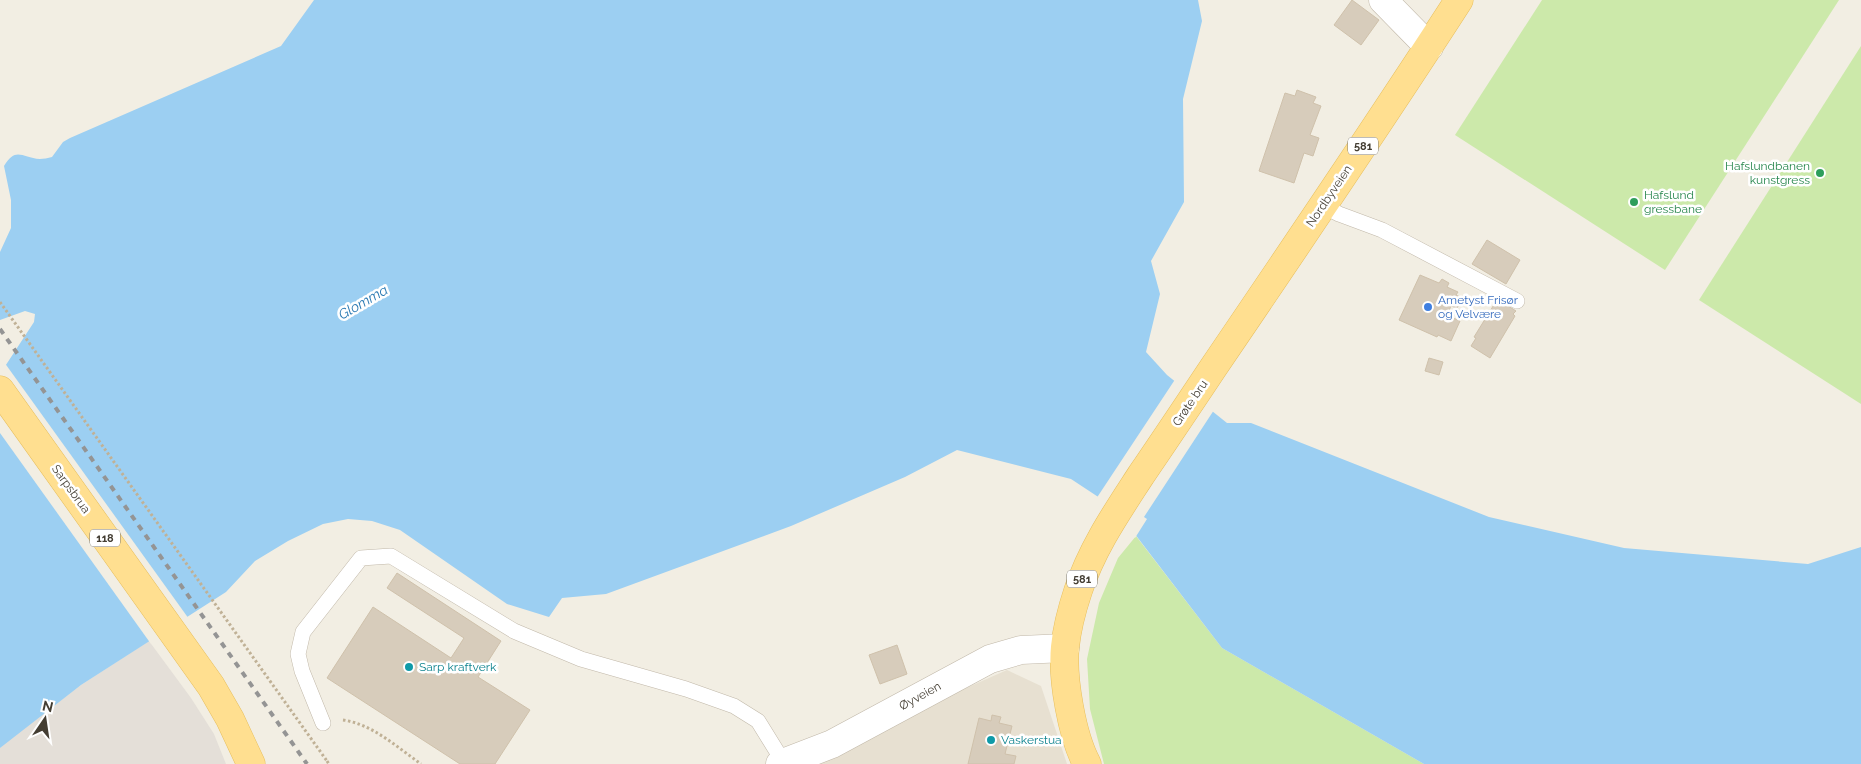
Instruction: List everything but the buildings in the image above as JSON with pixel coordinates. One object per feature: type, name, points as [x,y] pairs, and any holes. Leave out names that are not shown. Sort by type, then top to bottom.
[{"type":"main road","name":"Nordbyveien","points":[[1265,292],[1459,0]]},
{"type":"main road","name":"Grøte bru","points":[[1065,648],[1071,616],[1086,568],[1096,546],[1265,292]]},
{"type":"main road","name":"Sarpsbrua","points":[[0,390],[211,686],[230,719],[251,764]]},
{"type":"main road","name":"581","points":[[1065,648],[1068,698],[1075,733],[1087,764]]},
{"type":"street","points":[[1383,0],[1429,47]]},
{"type":"street","name":"Øyveien","points":[[782,763],[832,744],[990,659],[1022,650],[1065,648]]},
{"type":"lane","points":[[1323,206],[1382,230],[1517,302]]},
{"type":"lane","points":[[323,723],[302,671],[298,654],[303,632],[361,558],[391,556],[514,631],[581,659],[686,689],[734,706],[758,721],[782,763]]},
{"type":"path","points":[[0,302],[328,762]]},
{"type":"path","points":[[323,723],[332,720],[345,720],[362,726],[382,736],[421,764]]},
{"type":"shaded area","points":[[149,641],[191,698],[214,734],[226,764],[0,764],[0,748],[5,743],[81,685]]},
{"type":"shaded area","points":[[1007,670],[1041,686],[1067,764],[794,764]]},
{"type":"green space","name":"Hafslund gressbane","points":[[1542,0],[1839,0],[1665,270],[1455,135]]},
{"type":"green space","name":"Hafslundbanen kunstgress","points":[[1861,46],[1861,404],[1699,300]]},
{"type":"green space","points":[[1136,536],[1222,648],[1424,764],[1104,764],[1090,709],[1087,659],[1099,603],[1118,558]]},
{"type":"water","name":"Glomma","points":[[314,0],[1198,0],[1202,21],[1183,99],[1184,202],[1151,261],[1160,294],[1146,352],[1167,375],[1227,423],[1251,423],[1489,517],[1624,548],[1808,564],[1861,547],[1861,764],[1424,764],[1222,648],[1115,508],[1071,479],[957,450],[905,477],[791,526],[606,594],[562,598],[549,617],[507,604],[400,530],[372,521],[348,519],[323,524],[288,541],[255,561],[226,592],[81,685],[0,748],[0,374],[34,322],[35,314],[25,311],[0,320],[0,252],[11,228],[11,200],[4,166],[12,156],[16,155],[40,159],[52,157],[63,142],[70,138],[281,46]]},
{"type":"pier","points":[[4,362],[189,619],[151,644],[0,433],[0,369]]},
{"type":"pier","points":[[1176,378],[1214,410],[1144,517],[1147,519],[1135,538],[1113,510],[1096,499]]},
{"type":"railway","points":[[0,329],[307,764]]},
{"type":"place","name":"Hafslundbanen kunstgress","points":[[1820,173]]},
{"type":"place","name":"Hafslund gressbane","points":[[1634,202]]},
{"type":"place","name":"Ametyst Frisør og Velvære","points":[[1428,307]]},
{"type":"place","name":"Sarp kraftverk","points":[[409,667]]},
{"type":"place","name":"Vaskerstua","points":[[991,740]]}]
